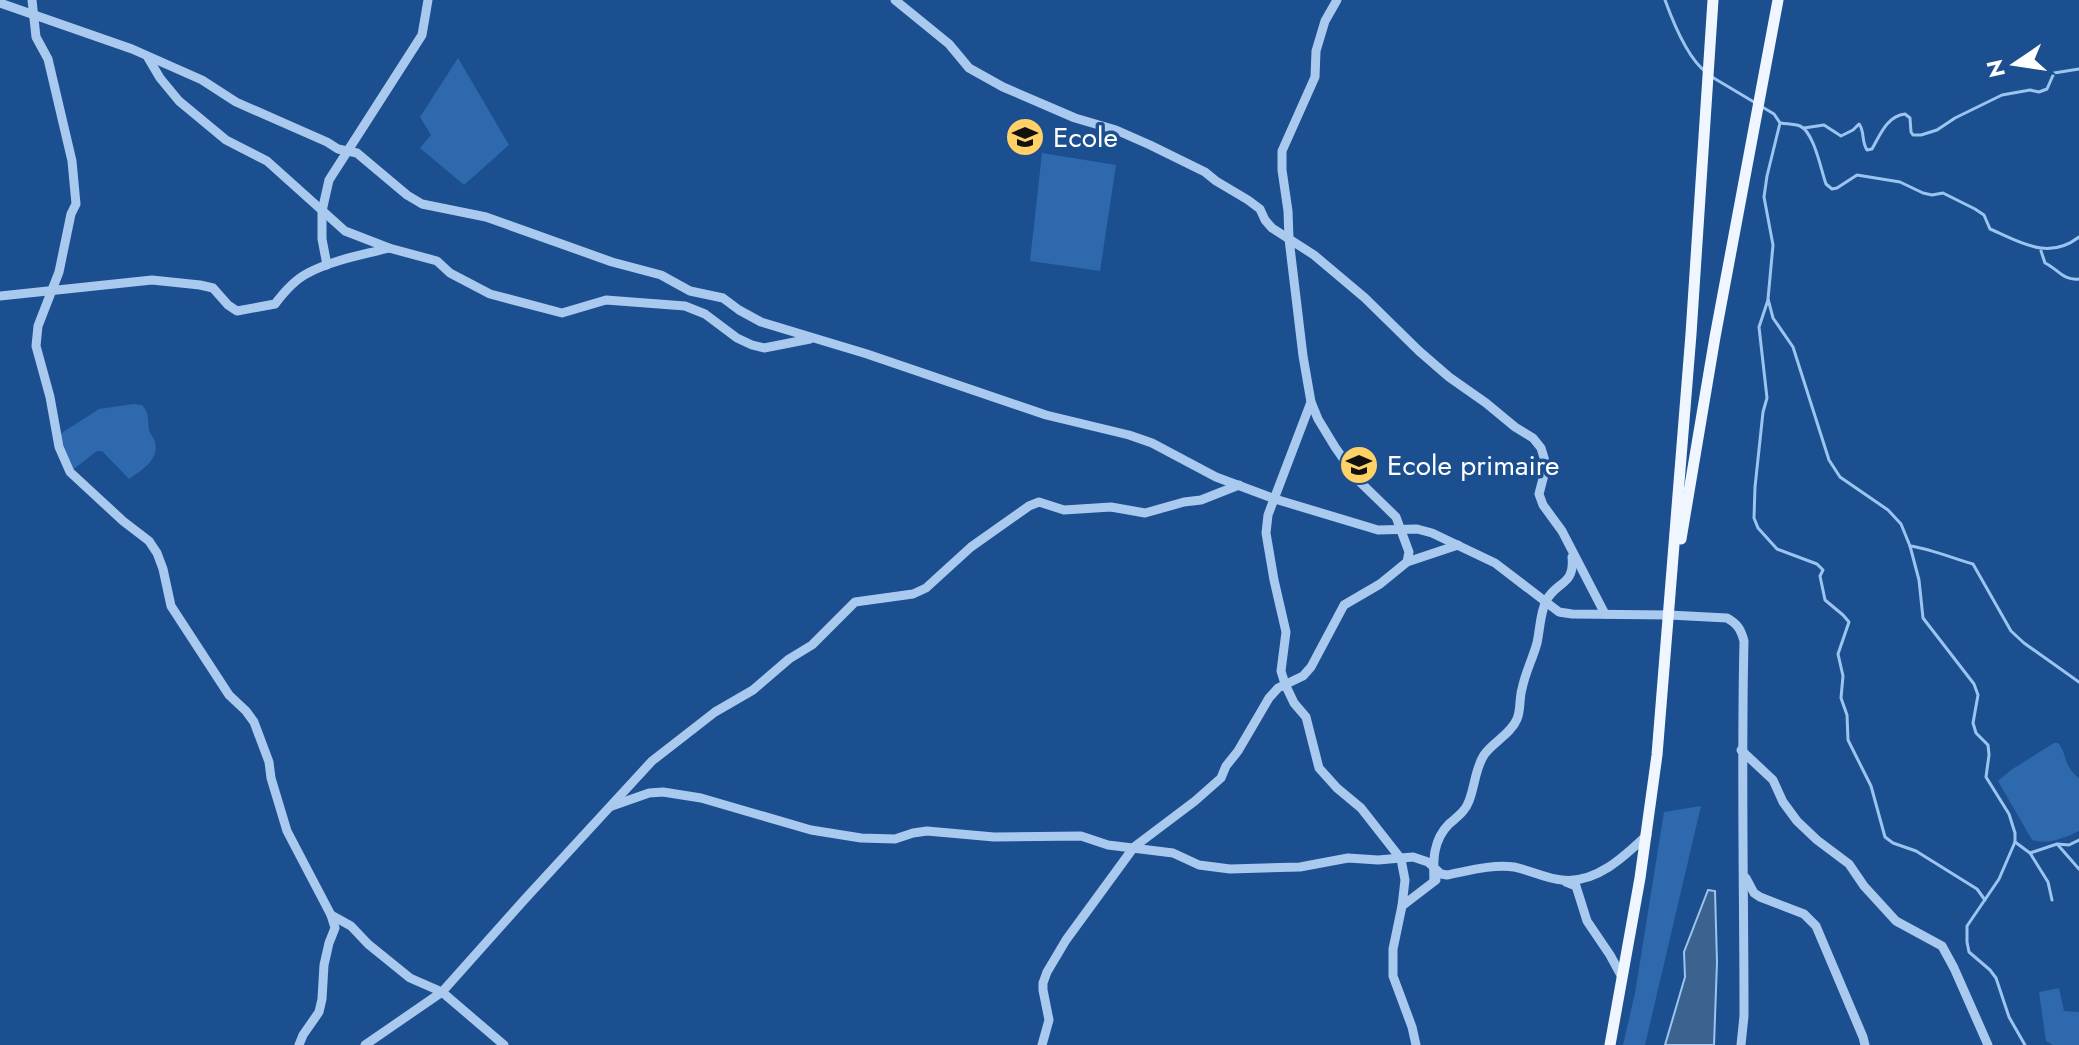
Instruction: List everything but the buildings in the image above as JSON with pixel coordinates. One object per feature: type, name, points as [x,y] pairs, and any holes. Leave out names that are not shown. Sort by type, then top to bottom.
[{"type":"main road","points":[[1610,1045],[1647,835],[1657,755],[1708,103],[1713,0]]},
{"type":"main road","points":[[1669,615],[1700,426],[1778,0]]},
{"type":"street","points":[[32,0],[36,37],[48,59],[72,161],[76,204],[71,214],[59,272],[38,326],[36,346],[59,447],[70,472],[149,541],[163,569],[171,606],[229,695],[254,722],[269,762],[287,831],[335,928],[324,965],[319,1012],[299,1045]]},
{"type":"street","points":[[327,265],[322,239],[322,211],[329,180],[422,35],[428,0]]},
{"type":"street","points":[[895,0],[949,44],[969,68],[1003,87],[1075,118],[1116,130],[1150,145],[1205,172],[1248,200],[1260,209],[1272,228],[1314,255],[1449,377],[1533,438],[1541,448],[1545,461],[1539,494],[1543,505],[1562,531],[1605,614]]},
{"type":"street","points":[[1337,0],[1325,21],[1316,51],[1315,77],[1282,151],[1303,356],[1311,402],[1318,419],[1358,480],[1396,517],[1409,552],[1407,562]]},
{"type":"street","points":[[0,3],[147,56],[202,80],[236,102],[338,149],[357,153],[422,204],[486,217],[612,262],[661,275],[690,291],[723,298],[761,322],[1046,415],[1129,435],[1152,443],[1216,477],[1275,499],[1378,530],[1417,529],[1432,533],[1504,569],[1559,612],[1727,618],[1735,622],[1744,641],[1741,750],[1744,1016],[1741,1045]]},
{"type":"street","points":[[147,56],[179,101],[226,140],[267,161],[345,231],[389,248],[437,261],[450,273],[490,294],[562,313],[606,300],[685,306],[705,314],[737,338],[764,348],[814,338]]},
{"type":"street","points":[[0,296],[152,280],[213,288],[237,311],[275,304],[287,289],[307,273],[389,248]]},
{"type":"street","points":[[1311,402],[1268,515],[1266,533],[1286,632],[1281,671],[1294,703],[1306,717],[1319,768],[1361,808],[1401,859],[1405,880],[1393,949],[1393,976],[1416,1045]]},
{"type":"street","points":[[365,1045],[442,992],[652,761],[715,712],[753,690],[789,659],[812,645],[855,602],[913,594],[926,588],[971,547],[1039,502],[1064,510],[1111,507],[1145,513],[1201,500],[1239,485]]},
{"type":"street","points":[[1042,1045],[1049,1020],[1043,990],[1047,972],[1066,940],[1134,847],[1221,778],[1269,698],[1278,688],[1303,676],[1311,667],[1344,605],[1380,584],[1407,562],[1458,545]]},
{"type":"street","points":[[1434,881],[1438,838],[1464,812],[1484,755],[1518,719],[1521,690],[1547,599],[1573,570],[1571,549]]},
{"type":"street","points":[[1741,750],[1773,780],[1783,802],[1797,821],[1849,864],[1864,886],[1896,921],[1942,946],[1988,1045]]},
{"type":"street","points":[[611,807],[649,793],[663,792],[701,798],[811,830],[861,838],[895,839],[927,831],[994,837],[1072,835],[1108,845],[1173,853],[1199,865],[1230,869],[1300,867],[1348,858],[1378,860],[1413,857],[1428,862],[1441,874],[1447,875]]},
{"type":"street","points":[[1563,881],[1582,878],[1616,863],[1647,835]]},
{"type":"street","points":[[1402,906],[1434,881],[1447,875],[1496,867],[1515,867],[1563,881],[1576,886],[1587,921],[1622,977]]},
{"type":"street","points":[[1744,875],[1754,893],[1760,897],[1812,920],[1865,1045]]},
{"type":"street","points":[[331,915],[351,926],[410,978],[442,992],[504,1045]]},
{"type":"shaded area","points":[[458,58],[509,145],[464,185],[420,148],[431,135],[420,117]]},
{"type":"shaded area","points":[[1042,153],[1116,165],[1100,271],[1030,261]]},
{"type":"shaded area","points":[[142,405],[146,411],[149,430],[155,442],[155,454],[148,464],[129,479],[102,451],[97,451],[70,472],[57,436],[99,409]]},
{"type":"shaded area","points":[[2054,743],[2061,747],[2070,769],[2079,778],[2079,831],[2044,842],[2032,840],[1998,781]]},
{"type":"shaded area","points":[[1701,806],[1645,1045],[1623,1045],[1635,993],[1664,812]]},
{"type":"shaded area","points":[[1708,890],[1715,891],[1717,962],[1714,1045],[1665,1045],[1685,977],[1684,952]]},
{"type":"shaded area","points":[[2059,988],[2064,1011],[2079,1012],[2079,1045],[2053,1045],[2046,1041],[2039,992]]},
{"type":"waterway","points":[[1665,0],[1687,49],[1706,72]]},
{"type":"waterway","points":[[1804,128],[1824,125],[1841,136],[1859,124],[1865,147],[1872,149],[1893,118],[1905,114],[1910,118],[1913,135],[1921,135],[1937,130],[2002,95],[2047,89],[2054,73],[2079,69]]},
{"type":"waterway","points":[[1712,77],[1774,114],[1780,123],[1764,197],[1773,245],[1768,299],[1773,318],[1793,347],[1829,460],[1840,477],[1888,510],[1901,524],[1919,580],[1923,618],[1974,684],[1978,695],[1973,723],[1976,733],[1988,745],[1986,777],[2009,814],[2015,842],[1999,879],[1967,926],[1967,942],[1969,952],[1996,978],[2009,1017],[2025,1045]]},
{"type":"waterway","points":[[1781,123],[1798,125],[1805,130],[1813,143],[1826,184],[1832,189],[1857,175],[1900,182],[1923,193],[1943,193],[1984,215],[1990,229],[2024,244],[2056,248],[2079,237]]},
{"type":"waterway","points":[[2041,251],[2045,263],[2065,276],[2079,279]]},
{"type":"waterway","points":[[1768,300],[1759,327],[1767,398],[1763,412],[1754,518],[1758,528],[1777,549],[1817,564],[1823,570],[1820,576],[1825,600],[1849,622],[1838,654],[1843,676],[1841,698],[1847,715],[1848,740],[1871,786],[1885,837],[1916,851],[1977,889],[1985,900]]},
{"type":"waterway","points":[[1910,546],[1973,564],[2011,631],[2079,682]]},
{"type":"waterway","points":[[2015,842],[2030,853],[2079,840]]},
{"type":"waterway","points":[[2058,845],[2079,869]]},
{"type":"waterway","points":[[2030,853],[2048,882],[2052,900]]},
{"type":"place","name":"Ecole","points":[[1025,137]]},
{"type":"place","name":"Ecole primaire","points":[[1359,465]]}]
